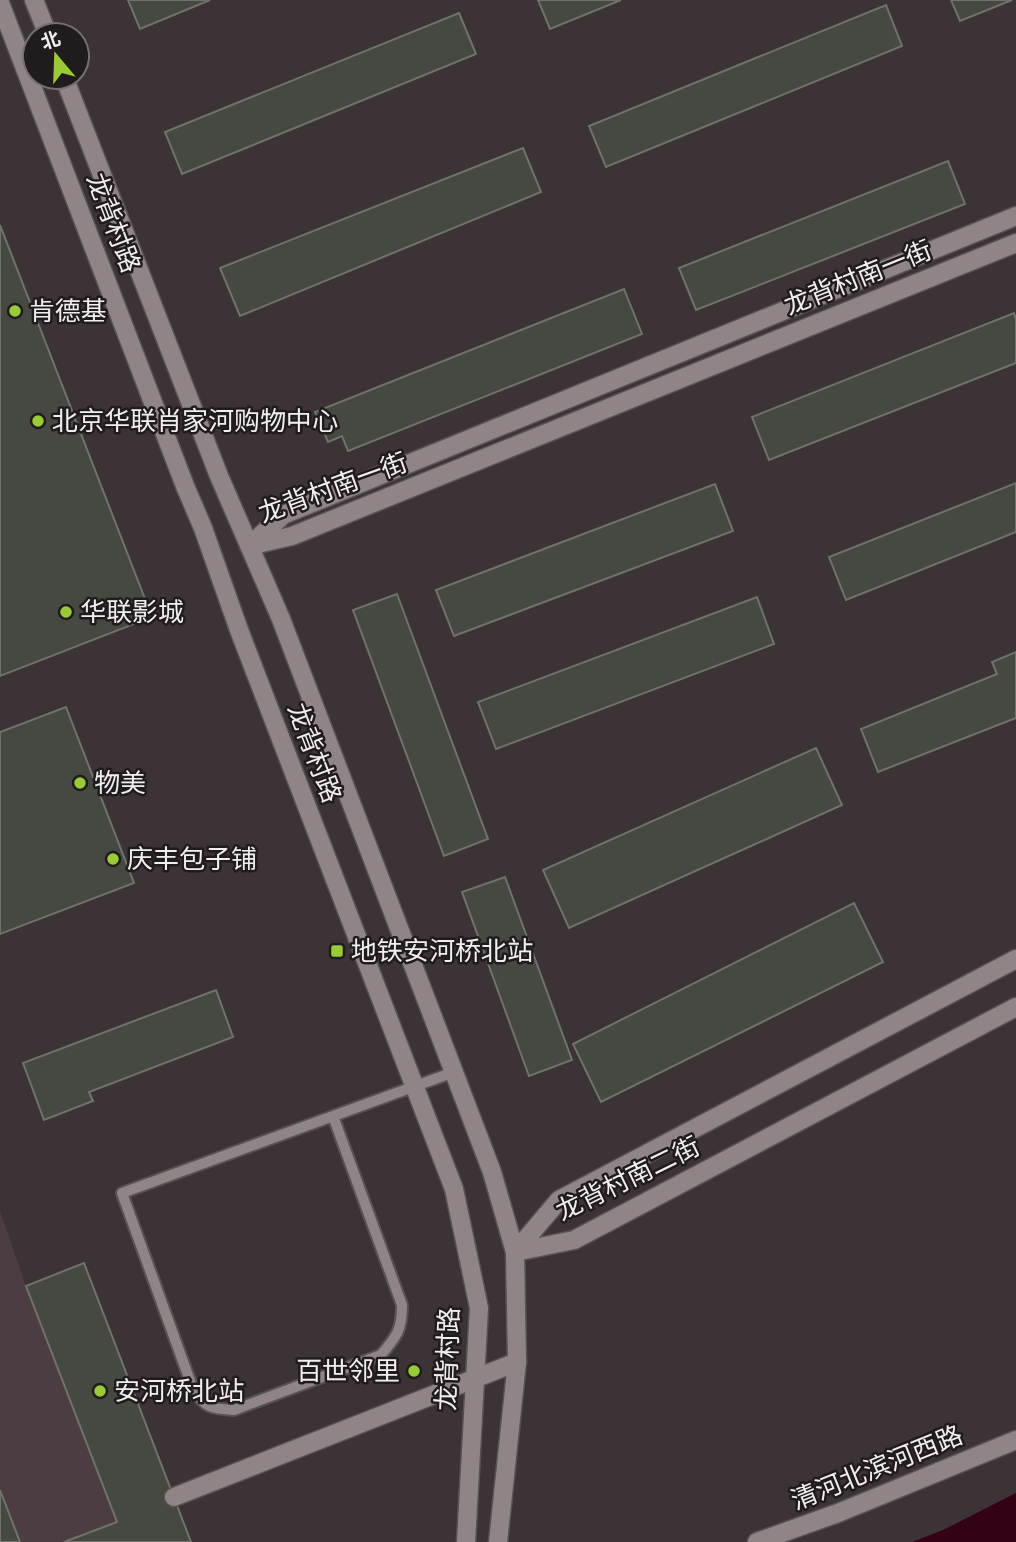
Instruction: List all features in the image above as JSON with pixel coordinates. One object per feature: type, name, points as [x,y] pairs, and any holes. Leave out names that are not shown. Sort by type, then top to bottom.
[{"type":"street","points":[[34,0],[42,21]]},
{"type":"street","name":"龙背村路","points":[[0,3],[454,1189],[479,1308],[466,1542]]},
{"type":"street","name":"龙背村路","points":[[69,91],[214,463],[281,619],[492,1172],[515,1252],[517,1362],[498,1542]]},
{"type":"street","name":"龙背村南一街","points":[[249,546],[283,515],[1016,216]]},
{"type":"street","name":"龙背村南一街","points":[[249,546],[292,536],[1016,243]]},
{"type":"street","name":"龙背村南二街","points":[[515,1252],[559,1200],[1016,960]]},
{"type":"street","name":"龙背村南二街","points":[[515,1252],[574,1240],[1016,1007]]},
{"type":"street","points":[[174,1497],[517,1362]]},
{"type":"street","name":"清河北滨河西路","points":[[757,1542],[838,1513],[1016,1440]]},
{"type":"lane","points":[[333,1116],[402,1305],[402,1323],[396,1337],[381,1355],[234,1410],[216,1409],[202,1403],[193,1389],[122,1193],[414,1086],[454,1072]]},
{"type":"shaded area","points":[[0,1211],[117,1522],[64,1542],[20,1542],[0,1490]]},
{"type":"shaded area","points":[[1016,1493],[1016,1542],[912,1542],[943,1530]]},
{"type":"building","points":[[128,0],[210,0],[140,29]]},
{"type":"building","points":[[538,0],[621,0],[550,29]]},
{"type":"building","points":[[951,0],[1012,0],[960,21]]},
{"type":"building","points":[[886,5],[902,46],[606,167],[589,126]]},
{"type":"building","points":[[459,13],[476,54],[182,174],[165,132]]},
{"type":"building","points":[[523,148],[541,192],[240,316],[220,268]]},
{"type":"building","points":[[948,161],[965,204],[696,310],[679,268]]},
{"type":"building","name":"北京华联肖家河购物中心","points":[[0,225],[152,617],[0,676]]},
{"type":"building","points":[[624,289],[642,334],[348,451],[342,436],[328,442],[315,412]]},
{"type":"building","points":[[1014,313],[1016,363],[769,460],[752,417]]},
{"type":"building","points":[[1016,483],[1016,532],[846,600],[829,557]]},
{"type":"building","points":[[715,484],[733,531],[454,636],[436,590]]},
{"type":"building","points":[[397,594],[488,839],[444,856],[353,610]]},
{"type":"building","points":[[757,597],[774,644],[496,749],[478,702]]},
{"type":"building","points":[[1016,652],[1016,718],[878,772],[861,729],[997,674],[992,662]]},
{"type":"building","points":[[66,707],[134,883],[0,934],[0,732]]},
{"type":"building","points":[[816,748],[842,805],[569,928],[543,870]]},
{"type":"building","points":[[505,877],[572,1060],[529,1076],[462,892]]},
{"type":"building","points":[[854,903],[883,962],[601,1102],[573,1044]]},
{"type":"building","points":[[216,990],[233,1037],[89,1092],[93,1101],[44,1120],[23,1063]]},
{"type":"building","name":"安河桥北站","points":[[84,1263],[191,1542],[64,1542],[117,1522],[26,1286]]},
{"type":"building","points":[[0,1490],[20,1542],[0,1542]]},
{"type":"place","name":"肯德基","points":[[15,311]]},
{"type":"place","name":"北京华联肖家河购物中心","points":[[38,421]]},
{"type":"place","name":"华联影城","points":[[66,612]]},
{"type":"place","name":"物美","points":[[80,783]]},
{"type":"place","name":"庆丰包子铺","points":[[113,859]]},
{"type":"place","name":"地铁安河桥北站","points":[[337,951]]},
{"type":"place","name":"百世邻里","points":[[414,1371]]},
{"type":"place","name":"安河桥北站","points":[[100,1391]]}]
